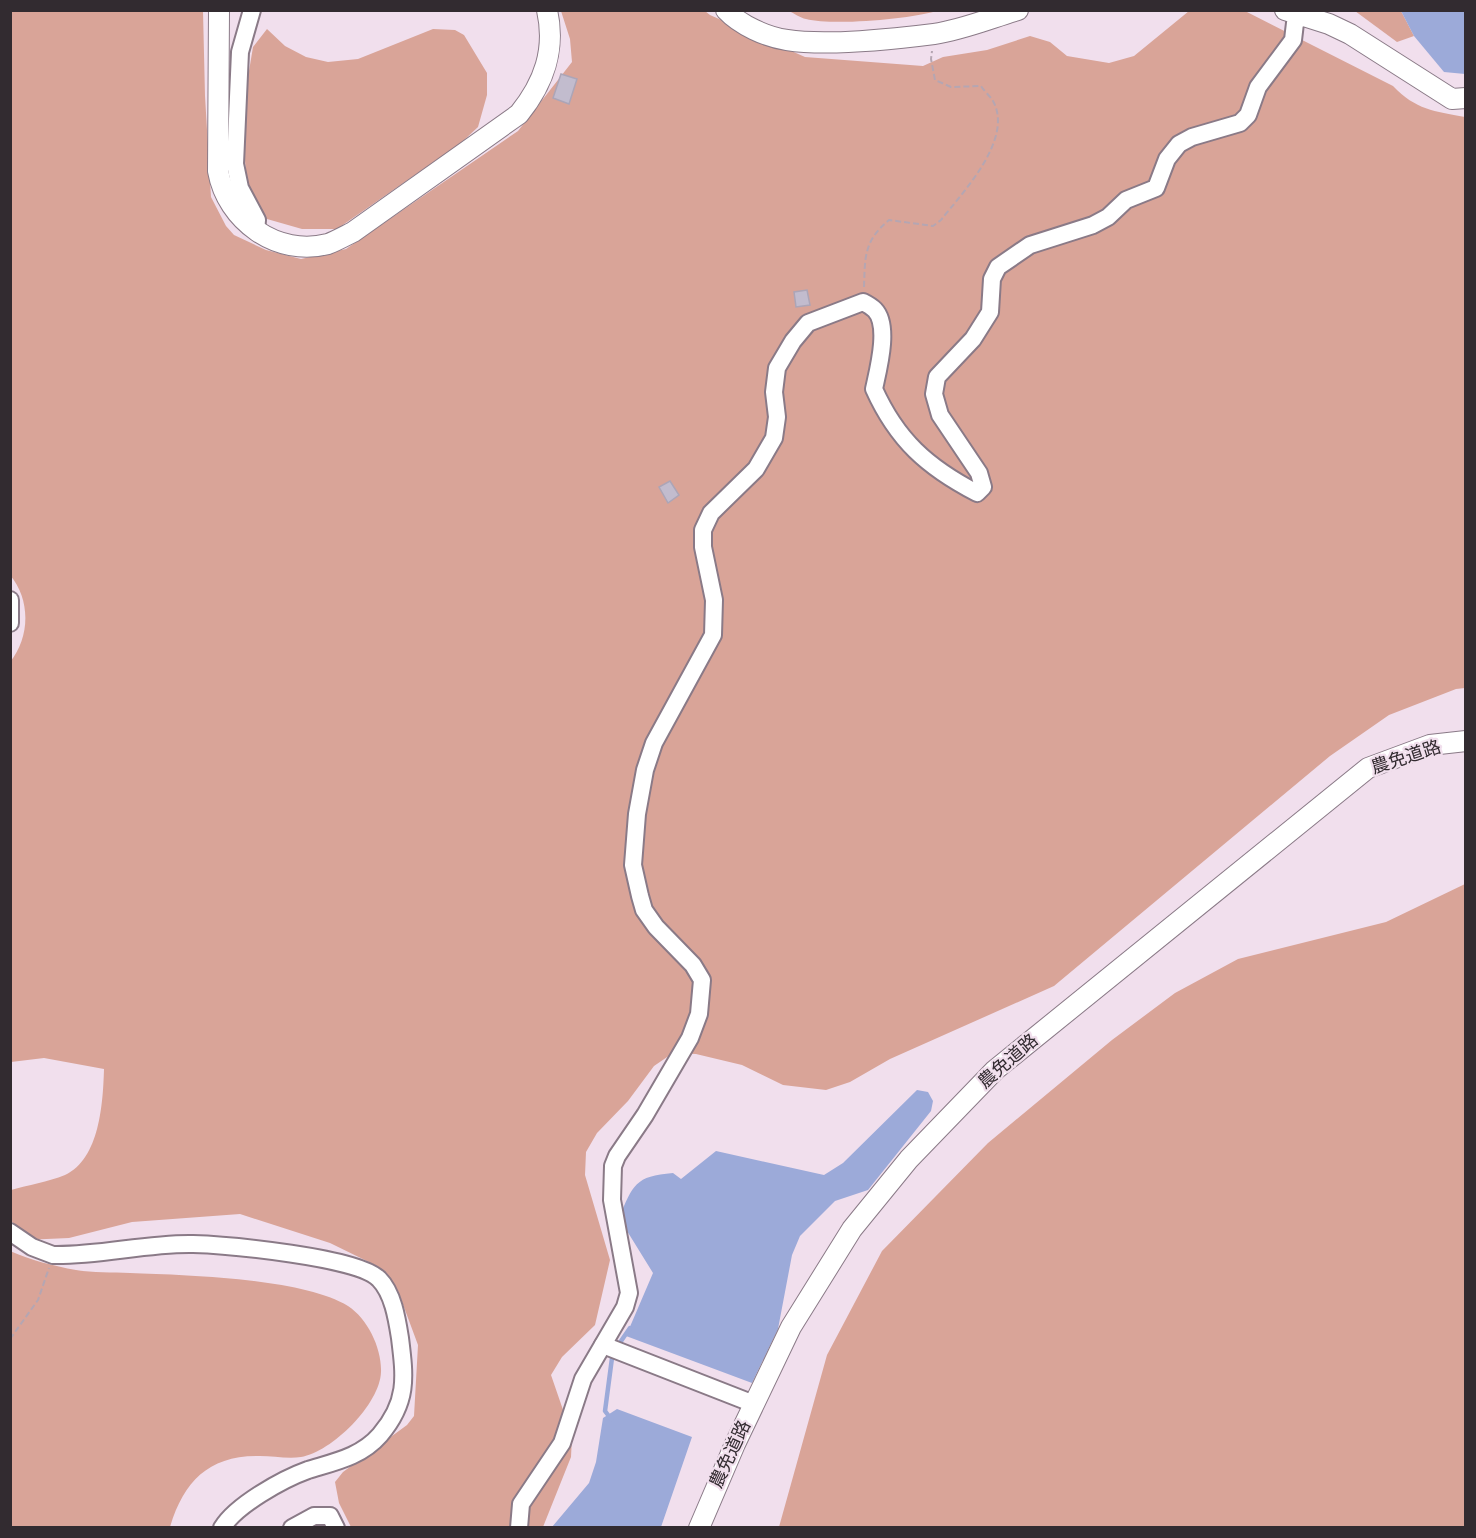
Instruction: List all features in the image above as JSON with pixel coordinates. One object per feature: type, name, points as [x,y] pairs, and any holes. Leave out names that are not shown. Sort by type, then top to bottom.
[{"type":"street","points":[[219,10],[218,171],[222,190],[235,212],[256,231],[284,244],[306,247],[329,243],[353,232],[519,114],[536,92],[547,67],[550,42],[547,10]]},
{"type":"street","points":[[252,10],[240,52],[235,164],[240,188],[257,220],[256,231]]},
{"type":"street","points":[[726,10],[733,18],[764,34],[786,40],[827,41],[935,34],[1018,10]]},
{"type":"street","points":[[519,1527],[521,1504],[562,1443],[583,1379],[625,1306],[629,1293],[612,1200],[613,1166],[690,1038],[699,1014],[702,980],[693,965],[656,927],[644,910],[633,865],[641,792],[654,743],[713,635],[714,600],[703,547],[703,530],[711,513],[756,470],[774,438],[777,417],[774,392],[777,368],[793,341],[808,323],[863,302],[876,311],[881,324],[879,366],[874,389],[902,439],[915,451],[977,493],[983,487],[979,473],[940,415],[934,394],[937,377],[973,339],[990,312],[992,279],[998,267],[1030,245],[1093,225],[1107,217],[1126,200],[1156,188],[1167,159],[1179,144],[1192,137],[1240,123],[1248,115],[1258,87],[1293,40],[1295,23],[1293,14],[1329,24],[1350,34],[1452,99],[1466,98]]},
{"type":"street","points":[[10,600],[10,622]]},
{"type":"street","name":"農免道路","points":[[699,1527],[791,1327],[852,1229],[909,1159],[995,1070],[1368,768],[1430,745],[1466,741]]},
{"type":"street","points":[[10,1232],[32,1247],[53,1255],[193,1244],[328,1259],[362,1267],[378,1278],[387,1291],[397,1318],[405,1378],[400,1406],[380,1436],[362,1452],[283,1482],[255,1498],[222,1527]]},
{"type":"street","points":[[603,1345],[754,1404]]},
{"type":"street","points":[[292,1527],[314,1516],[330,1516],[336,1527]]},
{"type":"path","points":[[863,302],[865,254],[873,233],[889,220],[933,226],[941,220],[990,152],[997,131],[993,101],[981,86],[951,87],[935,80],[931,59],[935,34]]},
{"type":"path","points":[[10,1339],[38,1300],[53,1255]]},
{"type":"shaded area","points":[[11,11],[203,11],[211,197],[226,226],[234,235],[266,250],[301,259],[346,249],[518,131],[572,62],[570,39],[561,11],[705,11],[805,57],[923,66],[943,57],[987,50],[1030,36],[1050,42],[1067,56],[1109,63],[1134,56],[1189,11],[1245,11],[1393,86],[1418,105],[1465,117],[1465,688],[1456,689],[1389,715],[1330,756],[1054,986],[890,1059],[850,1082],[826,1090],[783,1085],[742,1065],[696,1054],[673,1053],[654,1066],[628,1101],[597,1133],[586,1152],[585,1175],[610,1260],[595,1325],[562,1357],[551,1375],[572,1436],[571,1457],[543,1527],[351,1527],[339,1503],[335,1482],[343,1472],[407,1425],[414,1416],[418,1345],[398,1291],[375,1265],[330,1243],[240,1214],[132,1222],[69,1238],[24,1240],[11,1220],[11,1190],[65,1175],[77,1167],[86,1156],[97,1128],[104,1069],[44,1058],[11,1062],[10,662],[17,652],[24,630],[25,607],[17,585],[10,575]]},
{"type":"shaded area","points":[[789,11],[937,11],[891,19],[834,22],[806,19]]},
{"type":"shaded area","points":[[1355,11],[1401,11],[1414,36],[1397,42]]},
{"type":"shaded area","points":[[267,29],[285,46],[306,57],[328,62],[358,59],[433,29],[455,30],[464,35],[487,73],[487,95],[478,127],[461,143],[337,229],[302,229],[267,219],[257,212],[247,192],[242,113],[253,47]]},
{"type":"shaded area","points":[[1465,884],[1465,1527],[779,1527],[827,1355],[882,1251],[988,1143],[1112,1040],[1175,993],[1238,959],[1386,922]]},
{"type":"shaded area","points":[[10,1251],[59,1267],[82,1271],[242,1280],[302,1289],[328,1297],[348,1306],[355,1312],[372,1335],[381,1363],[379,1385],[363,1412],[352,1425],[340,1436],[313,1453],[296,1458],[260,1456],[226,1460],[201,1474],[183,1496],[170,1527],[11,1527]]},
{"type":"water","points":[[1401,11],[1465,11],[1465,74],[1444,72],[1414,36]]},
{"type":"water","points":[[917,1090],[928,1092],[933,1101],[931,1111],[868,1190],[835,1201],[800,1236],[792,1255],[778,1329],[752,1383],[626,1336],[653,1273],[619,1218],[628,1197],[637,1184],[660,1174],[673,1173],[681,1179],[716,1151],[824,1175],[843,1163]]},
{"type":"water","points":[[617,1409],[692,1437],[661,1527],[552,1527],[589,1483],[596,1462],[603,1418]]},
{"type":"building","points":[[561,74],[577,79],[569,104],[553,98]]},
{"type":"building","points":[[807,290],[810,305],[796,307],[794,292]]},
{"type":"building","points":[[670,481],[679,495],[668,503],[659,487]]},
{"type":"waterway","points":[[619,1344],[630,1328]]},
{"type":"waterway","points":[[611,1419],[605,1411],[612,1358]]}]
